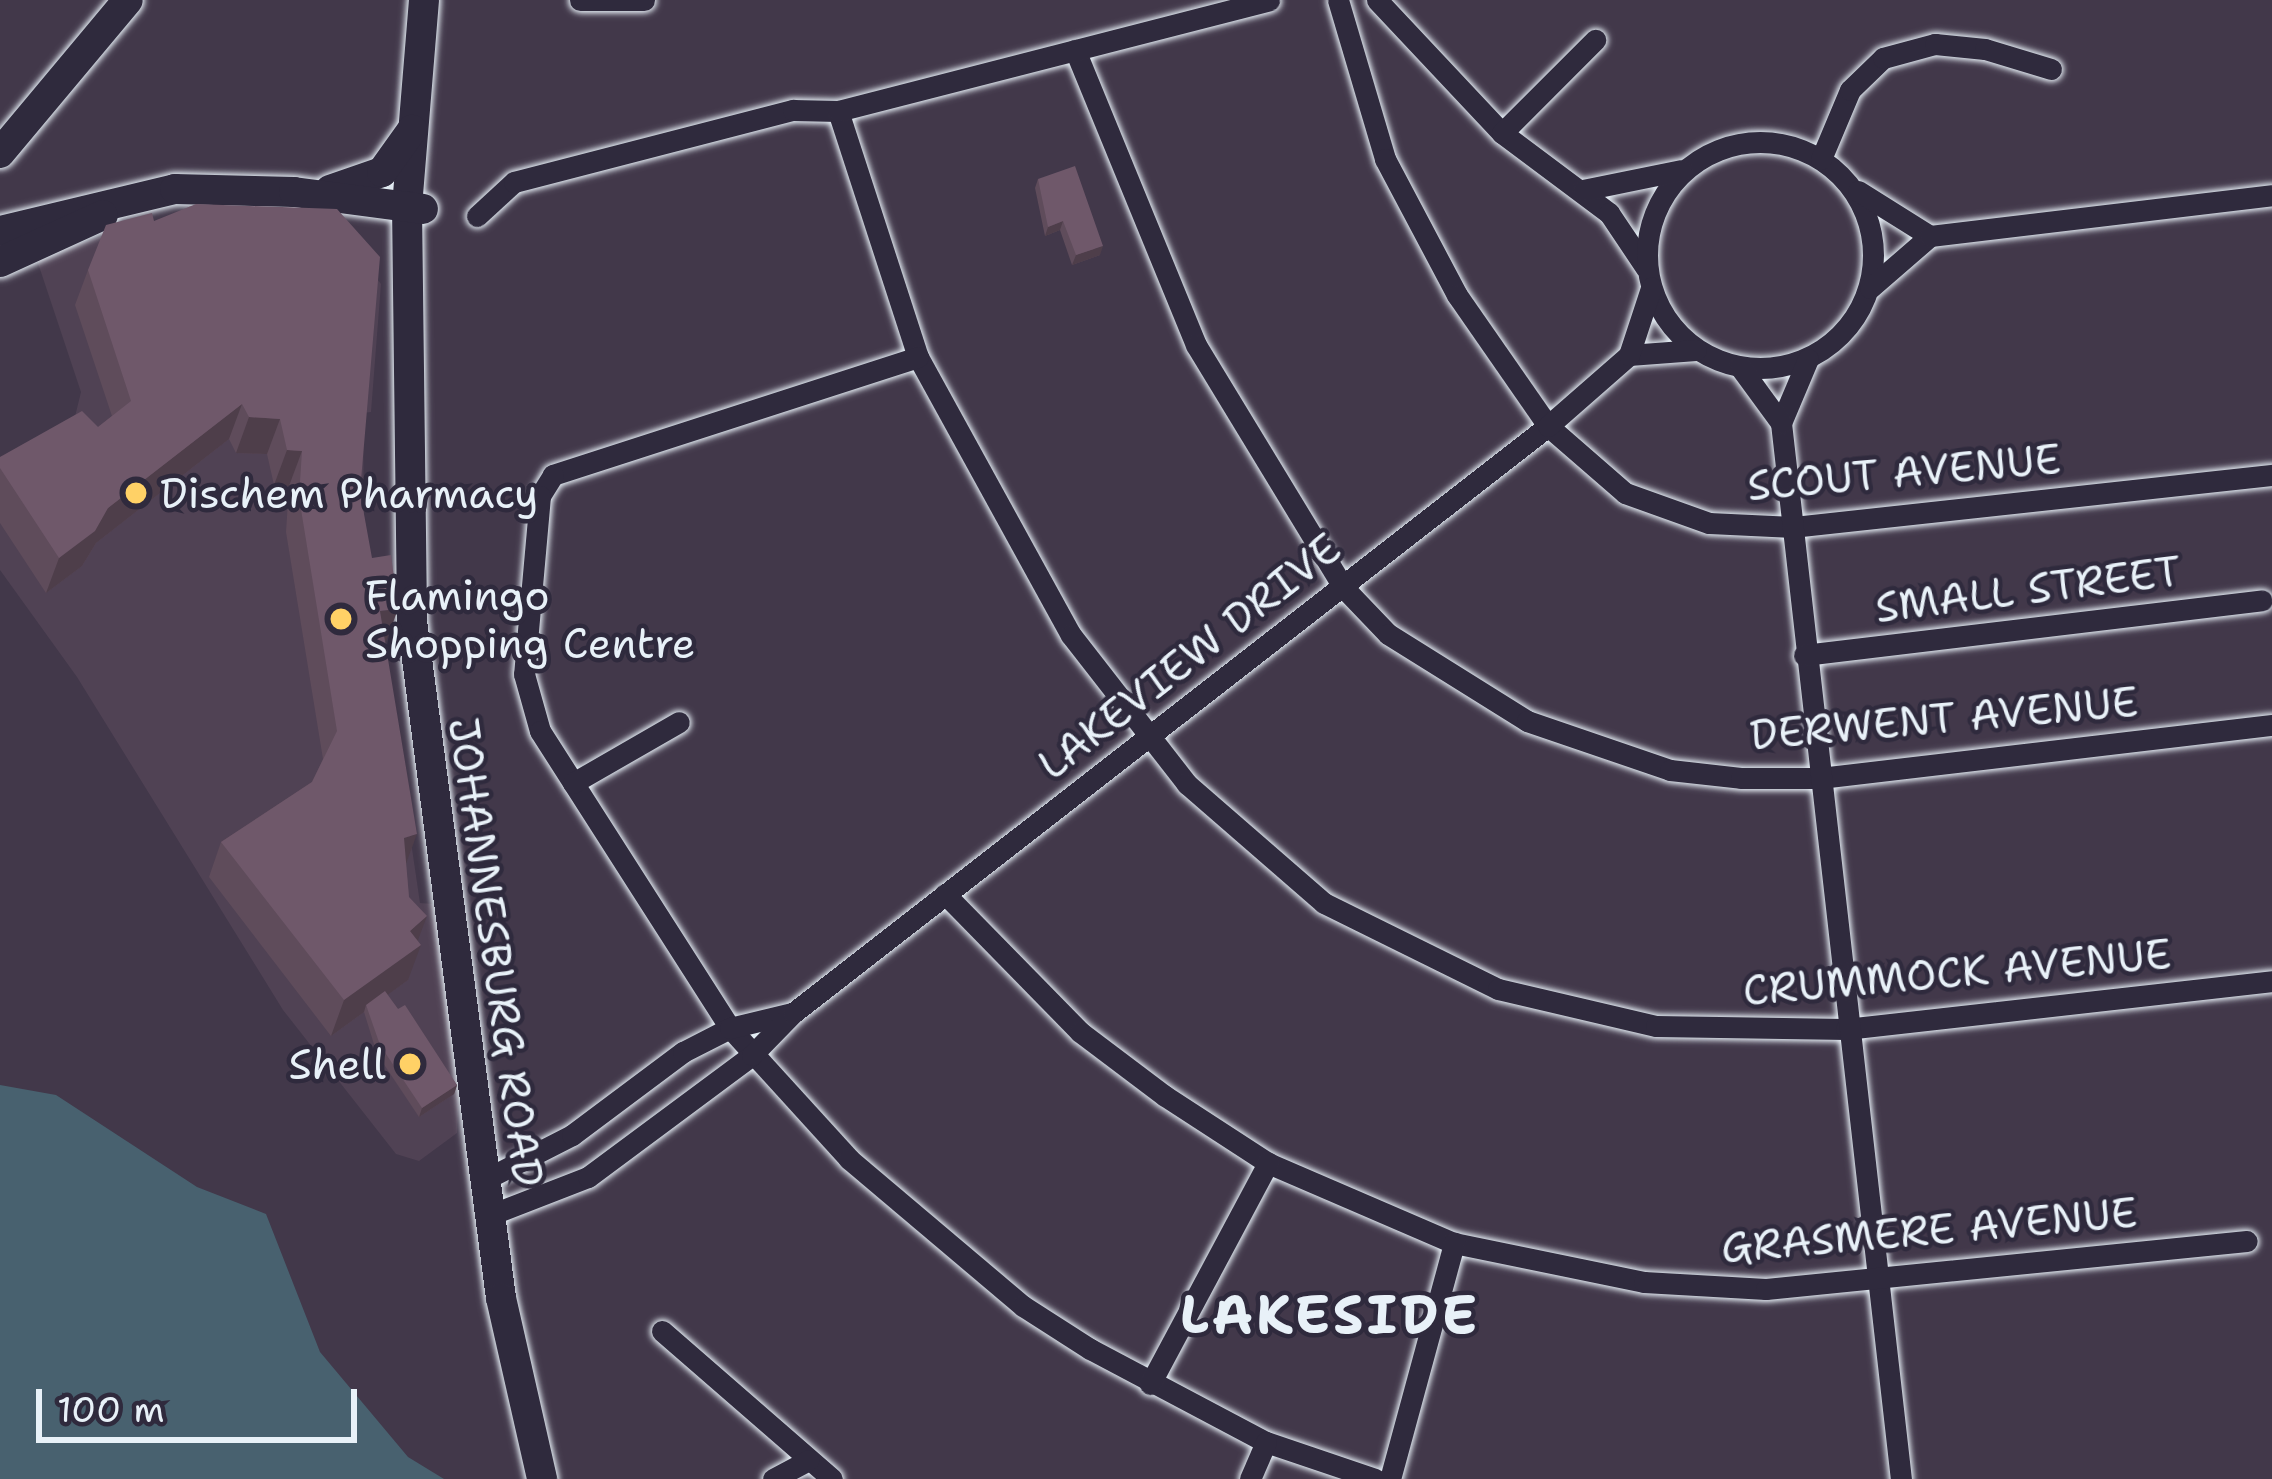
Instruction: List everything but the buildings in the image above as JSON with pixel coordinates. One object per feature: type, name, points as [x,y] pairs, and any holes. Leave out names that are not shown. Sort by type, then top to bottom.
[{"type":"street","points":[[0,153],[128,0]]},
{"type":"street","name":"JOHANNESBURG ROAD","points":[[424,0],[415,208],[436,718],[499,1214],[513,1375],[542,1479]]},
{"type":"street","name":"JOHANNESBURG ROAD","points":[[415,208],[441,0]]},
{"type":"street","points":[[580,0],[644,0]]},
{"type":"street","points":[[477,215],[514,182],[793,110],[838,111],[1269,0]]},
{"type":"street","name":"SCOUT AVENUE","points":[[1338,0],[1385,159],[1457,295],[1548,426],[1582,463],[1669,513],[1793,527],[2272,475]]},
{"type":"street","points":[[1377,0],[1502,134],[1583,190],[1624,231],[1668,323],[1696,350],[1740,367],[1808,359]]},
{"type":"street","points":[[1502,134],[1594,40]]},
{"type":"street","points":[[1821,159],[1850,90],[1883,58],[1935,44],[1985,49],[2051,69]]},
{"type":"street","name":"DERWENT AVENUE","points":[[1075,50],[1196,345],[1343,587],[1388,634],[1451,677],[1602,751],[1670,770],[1820,778],[2272,725]]},
{"type":"street","name":"CRUMMOCK AVENUE","points":[[838,111],[918,357],[1071,635],[1144,739],[1324,904],[1498,989],[1656,1026],[1846,1029],[2272,981]]},
{"type":"street","points":[[294,192],[364,183],[382,172],[416,123]]},
{"type":"street","points":[[1583,190],[1686,168],[1752,142],[1821,159],[1848,183],[1930,236]]},
{"type":"street","points":[[1686,168],[1654,214],[1649,279],[1629,356],[1696,350]]},
{"type":"street","points":[[1848,183],[1868,215],[1875,252],[1870,289],[1856,317],[1808,359],[1781,423],[1900,1479]]},
{"type":"street","points":[[0,231],[176,189],[294,192],[415,208]]},
{"type":"street","points":[[1870,289],[1930,236],[2272,195]]},
{"type":"street","points":[[0,262],[124,203]]},
{"type":"street","name":"LAKEVIEW DRIVE","points":[[499,1214],[588,1177],[752,1055],[793,1013],[1548,426],[1629,356]]},
{"type":"street","points":[[918,357],[553,475],[540,496],[524,674],[540,731],[730,1028],[849,1159],[1023,1306],[1150,1384],[1266,1442],[1375,1479]]},
{"type":"street","points":[[1740,367],[1781,423]]},
{"type":"street","name":"SMALL STREET","points":[[1804,655],[2262,600]]},
{"type":"street","points":[[573,783],[679,722]]},
{"type":"street","name":"GRASMERE AVENUE","points":[[945,894],[1080,1032],[1268,1163],[1454,1244],[1568,1270],[1707,1288],[1874,1278],[2247,1241]]},
{"type":"street","name":"LAKEVIEW DRIVE","points":[[494,1178],[730,1028],[793,1013]]},
{"type":"street","points":[[590,1120],[619,1153]]},
{"type":"street","points":[[1150,1384],[1268,1163]]},
{"type":"street","points":[[1390,1479],[1454,1244]]},
{"type":"street","points":[[662,1331],[832,1479]]},
{"type":"street","points":[[1250,1479],[1266,1442]]},
{"type":"street","points":[[773,1479],[808,1460]]},
{"type":"shaded area","points":[[120,231],[340,231],[381,284],[371,412],[363,413],[364,522],[420,903],[433,904],[459,1089],[457,1133],[419,1161],[396,1154],[283,1010],[77,677],[0,570],[0,477],[69,441],[81,392],[36,257]]},
{"type":"water","points":[[0,1085],[56,1095],[197,1187],[266,1214],[320,1352],[408,1457],[444,1479],[0,1479]]},
{"type":"place","name":"Dischem Pharmacy","points":[[136,493]]},
{"type":"place","name":"Flamingo Shopping Centre","points":[[341,619]]},
{"type":"place","name":"Shell","points":[[410,1064]]},
{"type":"district","name":"LAKESIDE","points":[[1330,1314]]}]
